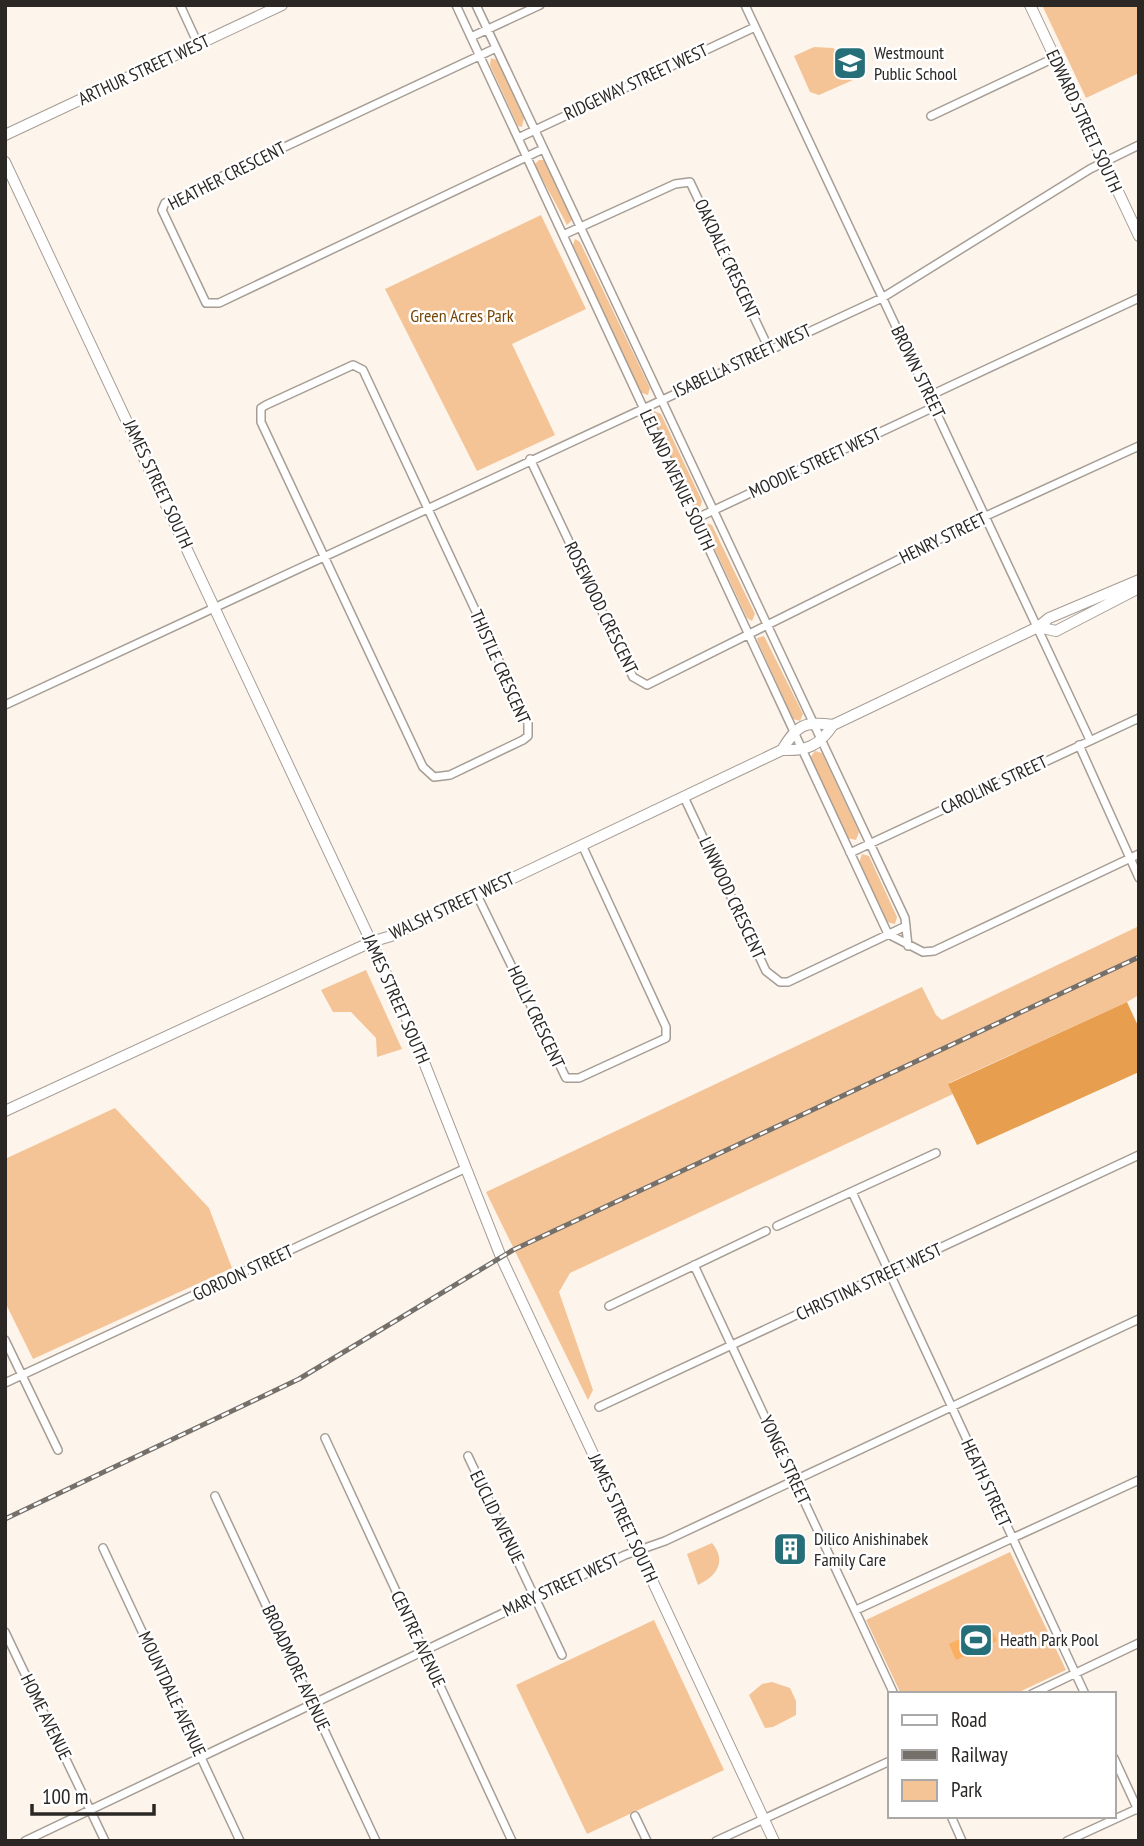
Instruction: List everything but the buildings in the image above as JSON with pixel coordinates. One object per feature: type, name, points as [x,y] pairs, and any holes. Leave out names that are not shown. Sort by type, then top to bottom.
[{"type":"street","points":[[180,5],[198,44]]},
{"type":"street","name":"ARTHUR STREET WEST","points":[[5,135],[282,5]]},
{"type":"street","name":"LELAND AVENUE SOUTH","points":[[456,5],[888,934]]},
{"type":"street","name":"LELAND AVENUE SOUTH","points":[[476,5],[813,722],[905,926],[908,946]]},
{"type":"street","points":[[471,37],[540,5]]},
{"type":"street","name":"BROWN STREET","points":[[745,5],[1090,740]]},
{"type":"street","name":"EDWARD STREET SOUTH","points":[[1030,5],[1139,236]]},
{"type":"street","name":"RIDGEWAY STREET WEST","points":[[518,138],[755,27]]},
{"type":"street","name":"HEATHER CRESCENT","points":[[496,48],[163,206],[164,214],[203,298],[214,305],[543,149]]},
{"type":"street","points":[[931,116],[1054,58]]},
{"type":"street","name":"ISABELLA STREET WEST","points":[[5,705],[659,399],[882,298],[1103,162],[1139,145]]},
{"type":"street","name":"JAMES STREET SOUTH","points":[[5,162],[371,942],[420,1051],[464,1169],[504,1264],[774,1841]]},
{"type":"street","name":"OAKDALE CRESCENT","points":[[563,235],[675,184],[690,182],[769,349]]},
{"type":"street","points":[[929,396],[1139,298]]},
{"type":"street","points":[[323,555],[260,414],[266,405],[345,366],[353,365],[363,370],[427,507]]},
{"type":"street","name":"MOODIE STREET WEST","points":[[695,519],[934,407]]},
{"type":"street","name":"HENRY STREET","points":[[750,636],[765,624],[986,516],[1139,446]]},
{"type":"street","name":"ROSEWOOD CRESCENT","points":[[530,459],[637,682],[647,685],[750,636]]},
{"type":"street","name":"THISTLE CRESCENT","points":[[323,555],[424,767],[434,777],[450,775],[523,740],[529,730],[427,507]]},
{"type":"street","name":"WALSH STREET WEST","points":[[5,1111],[371,942],[391,936],[782,750],[803,751],[822,742],[834,725],[1038,627],[1049,618],[1139,580]]},
{"type":"street","name":"WALSH STREET WEST","points":[[1038,627],[1056,631],[1139,588]]},
{"type":"street","name":"CAROLINE STREET","points":[[850,853],[1139,718]]},
{"type":"street","points":[[782,750],[794,731],[813,722],[834,725]]},
{"type":"street","points":[[1079,745],[1139,878]]},
{"type":"street","name":"LINWOOD CRESCENT","points":[[684,797],[772,978],[788,982],[905,926]]},
{"type":"street","name":"HOLLY CRESCENT","points":[[477,895],[566,1077],[579,1078],[666,1038],[666,1027],[582,845]]},
{"type":"street","points":[[888,934],[908,946],[929,953],[1139,854]]},
{"type":"street","points":[[777,1226],[936,1153]]},
{"type":"street","name":"CHRISTINA STREET WEST","points":[[599,1407],[1139,1155]]},
{"type":"street","name":"GORDON STREET","points":[[5,1383],[464,1169]]},
{"type":"street","name":"HEATH STREET","points":[[852,1192],[1083,1692]]},
{"type":"street","points":[[609,1306],[766,1231]]},
{"type":"street","name":"YONGE STREET","points":[[694,1265],[893,1692]]},
{"type":"street","name":"MARY STREET WEST","points":[[25,1841],[535,1597],[638,1549],[665,1541],[1139,1319]]},
{"type":"street","points":[[5,1340],[58,1450]]},
{"type":"street","name":"CENTRE AVENUE","points":[[325,1438],[512,1841]]},
{"type":"street","name":"EUCLID AVENUE","points":[[467,1456],[562,1655]]},
{"type":"street","points":[[856,1610],[1139,1480]]},
{"type":"street","name":"BROADMORE AVENUE","points":[[215,1496],[376,1841]]},
{"type":"street","name":"MOUNTDALE AVENUE","points":[[103,1548],[240,1841]]},
{"type":"street","name":"HOME AVENUE","points":[[5,1632],[104,1841]]},
{"type":"street","points":[[1036,1692],[1139,1643]]},
{"type":"street","points":[[716,1841],[888,1762]]},
{"type":"street","points":[[1067,1841],[1138,1809],[1116,1762]]},
{"type":"street","points":[[635,1816],[647,1841]]},
{"type":"street","points":[[952,1818],[962,1841]]},
{"type":"green space","points":[[1042,5],[1139,5],[1139,73],[1086,98]]},
{"type":"green space","points":[[814,47],[833,48],[843,58],[853,80],[819,95],[810,92],[794,56]]},
{"type":"green space","points":[[491,58],[497,60],[524,118],[522,127],[518,126],[490,65]]},
{"type":"green space","points":[[544,160],[572,220],[567,225],[537,169],[535,164]]},
{"type":"green space","name":"Green Acres Park","points":[[541,215],[586,309],[512,344],[555,435],[477,471],[385,289]]},
{"type":"green space","points":[[575,239],[580,242],[650,388],[648,395],[639,392],[573,245]]},
{"type":"green space","points":[[654,411],[661,414],[702,501],[700,508],[693,505],[652,417]]},
{"type":"green space","points":[[707,523],[712,525],[755,614],[752,621],[747,618],[705,528]]},
{"type":"green space","points":[[764,636],[803,714],[800,721],[793,719],[758,642],[757,638]]},
{"type":"green space","points":[[815,751],[822,753],[859,832],[856,840],[847,838],[810,758]]},
{"type":"green space","points":[[862,854],[869,856],[897,917],[895,924],[886,922],[859,863]]},
{"type":"green space","points":[[1139,926],[1139,995],[949,1083],[953,1094],[570,1273],[559,1292],[593,1390],[588,1400],[486,1192],[922,987],[936,1015],[942,1020]]},
{"type":"green space","points":[[366,970],[402,1049],[377,1057],[376,1038],[351,1012],[333,1012],[321,990]]},
{"type":"green space","points":[[115,1108],[209,1208],[232,1268],[33,1359],[5,1302],[5,1159]]},
{"type":"green space","points":[[712,1543],[719,1556],[718,1567],[715,1573],[698,1585],[687,1554]]},
{"type":"green space","points":[[1010,1552],[1066,1670],[1019,1692],[900,1692],[866,1620]]},
{"type":"green space","points":[[654,1620],[724,1770],[587,1834],[516,1685]]},
{"type":"green space","points":[[772,1682],[790,1688],[796,1701],[796,1715],[773,1727],[765,1728],[749,1695],[762,1684]]},
{"type":"shaded area","points":[[1127,1002],[1139,1028],[1139,1072],[977,1145],[948,1084]]},
{"type":"shaded area","points":[[990,1625],[997,1641],[956,1660],[949,1644]]},
{"type":"railway","points":[[5,1519],[299,1379],[513,1250],[1139,957]]},
{"type":"place","name":"Westmount Public School","points":[[850,63]]},
{"type":"place","name":"Dilico Anishinabek Family Care","points":[[790,1549]]},
{"type":"place","name":"Heath Park Pool","points":[[976,1640]]}]
